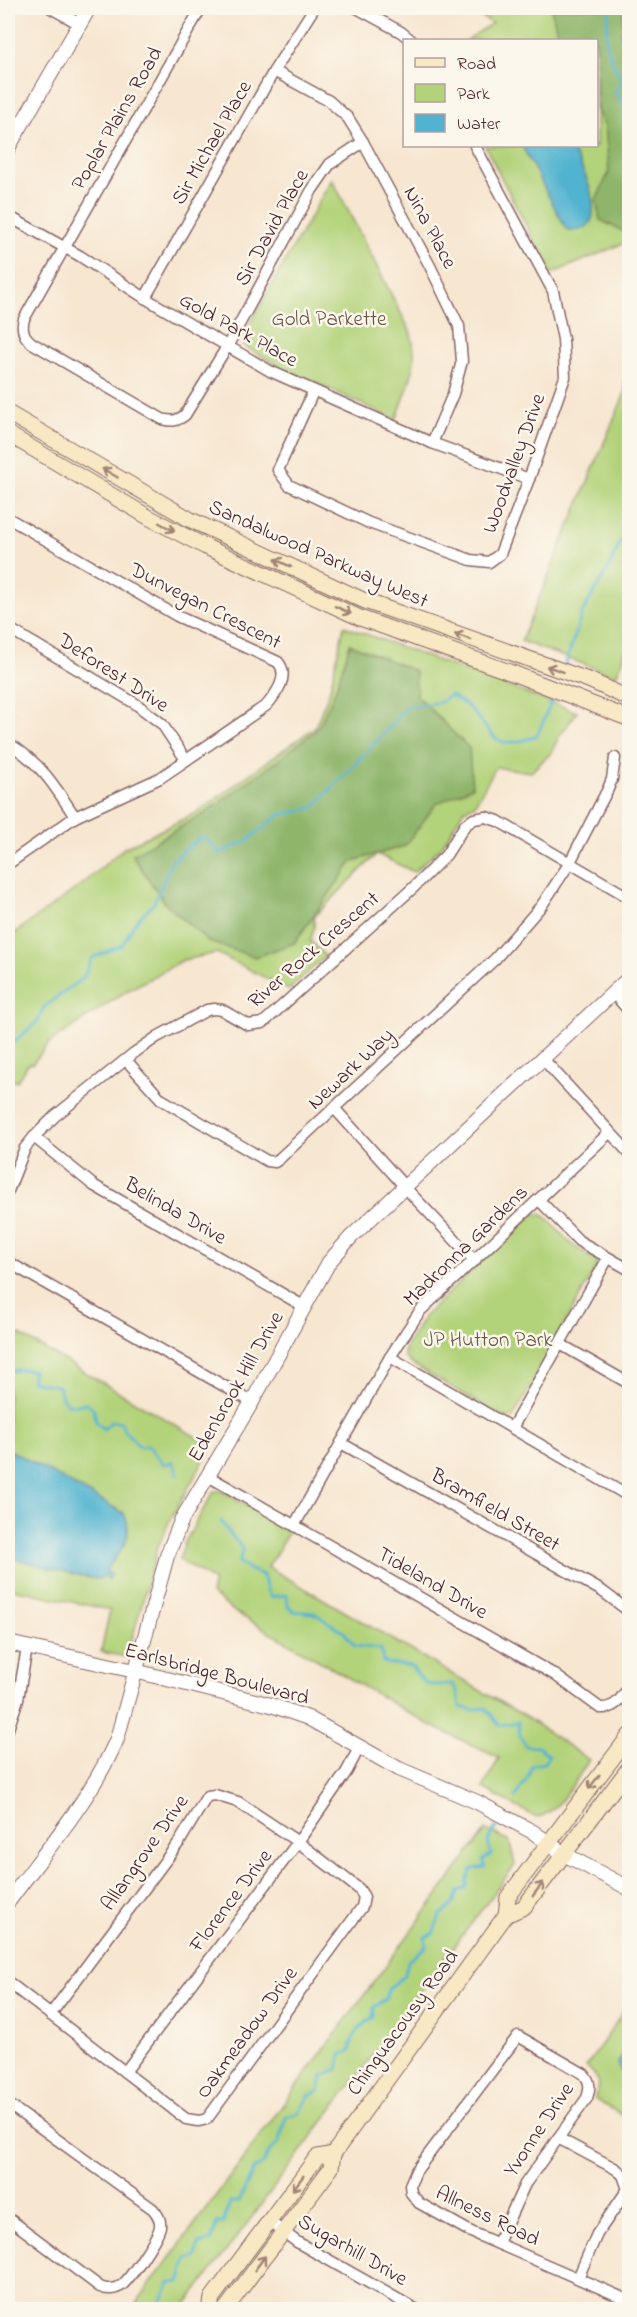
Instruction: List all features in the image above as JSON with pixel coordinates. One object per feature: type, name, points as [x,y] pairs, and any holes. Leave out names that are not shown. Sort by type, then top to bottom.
[{"type":"main road","name":"Sandalwood Parkway West","points":[[8,413],[191,520],[365,601],[591,681],[630,699]]},
{"type":"main road","name":"Sandalwood Parkway West","points":[[8,434],[150,518],[206,547],[360,618],[585,700],[630,719]]},
{"type":"main road","name":"Chinguacousy Road","points":[[225,2310],[331,2168],[333,2154],[506,1915],[508,1897],[630,1735]]},
{"type":"main road","name":"Chinguacousy Road","points":[[506,1915],[524,1907],[630,1767]]},
{"type":"main road","name":"Chinguacousy Road","points":[[210,2310],[212,2298],[317,2157],[333,2154]]},
{"type":"street","points":[[51,8],[80,24]]},
{"type":"street","points":[[8,148],[89,8]]},
{"type":"street","name":"Poplar Plains Road","points":[[201,8],[24,319],[22,327],[25,337],[32,343],[162,419],[170,421],[179,420],[185,415],[228,345]]},
{"type":"street","name":"Sir Michael Place","points":[[145,298],[274,72],[314,8]]},
{"type":"street","points":[[357,8],[410,39]]},
{"type":"street","name":"Nina Place","points":[[274,72],[329,101],[348,118],[430,266],[459,326],[462,361],[453,394],[432,443]]},
{"type":"street","name":"Sir David Place","points":[[228,345],[312,190],[330,164],[363,142]]},
{"type":"street","name":"Woodvalley Drive","points":[[313,392],[278,470],[289,485],[369,523],[471,560],[489,562],[500,554],[530,479],[566,377],[563,339],[553,291],[476,147]]},
{"type":"street","name":"Gold Park Place","points":[[8,216],[270,371],[432,443],[530,479]]},
{"type":"street","name":"Dunvegan Crescent","points":[[8,518],[177,616],[264,655],[282,667],[284,674],[277,693],[267,705],[160,778],[75,817],[8,864]]},
{"type":"street","name":"Deforest Drive","points":[[8,628],[136,704],[162,724],[186,760]]},
{"type":"street","points":[[8,743],[23,752],[47,774],[75,817]]},
{"type":"street","name":"Newark Way","points":[[126,1060],[161,1100],[267,1161],[275,1162],[495,959],[542,905],[569,864],[608,789],[615,758]]},
{"type":"street","name":"River Rock Crescent","points":[[8,1191],[25,1148],[55,1116],[157,1037],[207,1010],[222,1010],[248,1025],[263,1023],[414,887],[446,855],[465,825],[474,819],[486,817],[498,821],[630,898]]},
{"type":"street","name":"Edenbrook Hill Drive","points":[[8,1902],[103,1769],[117,1739],[167,1556],[182,1519],[252,1402],[329,1262],[351,1237],[630,977]]},
{"type":"street","points":[[614,994],[630,1012]]},
{"type":"street","points":[[543,1059],[630,1154]]},
{"type":"street","points":[[335,1109],[475,1261]]},
{"type":"street","name":"Madronna Gardens","points":[[295,1524],[390,1357],[420,1311],[609,1133]]},
{"type":"street","name":"Belinda Drive","points":[[34,1137],[93,1185],[305,1307]]},
{"type":"street","points":[[539,1200],[579,1241],[630,1270]]},
{"type":"street","points":[[512,1428],[608,1258]]},
{"type":"street","points":[[8,1263],[252,1402]]},
{"type":"street","points":[[560,1344],[630,1384]]},
{"type":"street","points":[[390,1357],[630,1497]]},
{"type":"street","name":"Bramfield Street","points":[[341,1443],[602,1591],[630,1612]]},
{"type":"street","name":"Tideland Drive","points":[[208,1476],[555,1675],[600,1708],[608,1708],[616,1704],[630,1686]]},
{"type":"street","name":"Earlsbridge Boulevard","points":[[8,1643],[135,1671],[271,1705],[308,1718],[399,1769],[477,1802],[533,1832],[564,1854],[630,1889]]},
{"type":"street","points":[[8,1729],[18,1699],[27,1648]]},
{"type":"street","name":"Florence Drive","points":[[125,2072],[298,1842],[347,1771],[360,1746]]},
{"type":"street","name":"Allangrove Drive","points":[[50,2015],[180,1841],[207,1796],[215,1795],[238,1802],[298,1842]]},
{"type":"street","name":"Oakmeadow Drive","points":[[8,1982],[186,2119],[199,2121],[207,2119],[362,1907],[364,1897],[359,1889],[298,1842]]},
{"type":"street","name":"Yvonne Drive","points":[[498,2243],[519,2194],[587,2098],[590,2088],[589,2079],[579,2070],[518,2036]]},
{"type":"street","name":"Allness Road","points":[[518,2036],[416,2171],[410,2185],[411,2193],[419,2203],[471,2232],[630,2301]]},
{"type":"street","points":[[8,2103],[153,2209],[161,2227],[156,2238],[122,2285],[107,2290],[8,2218]]},
{"type":"street","points":[[558,2138],[616,2169],[627,2181],[628,2189],[597,2234],[578,2278]]},
{"type":"street","name":"Sugarhill Drive","points":[[269,2221],[297,2242],[417,2310]]},
{"type":"green space","points":[[466,8],[629,8],[625,30],[630,48],[629,241],[551,274],[486,147],[598,147],[598,39],[468,39],[492,23]]},
{"type":"green space","points":[[551,8],[624,8],[621,35],[630,58],[629,234],[600,220],[596,200],[609,172],[605,126],[598,114],[598,39],[559,39]]},
{"type":"green space","name":"Gold Parkette","points":[[332,179],[410,331],[414,354],[413,365],[396,420],[277,365],[244,346],[242,337]]},
{"type":"green space","points":[[629,330],[630,636],[616,676],[521,641],[625,393],[625,343]]},
{"type":"green space","points":[[344,626],[577,712],[560,735],[551,753],[531,772],[496,767],[475,804],[464,810],[442,846],[414,872],[377,854],[314,917],[314,929],[310,941],[325,956],[289,990],[217,953],[183,960],[125,992],[49,1043],[33,1063],[28,1064],[17,1081],[10,1081],[8,1084],[8,941],[12,935],[84,883],[124,848],[196,813],[315,727],[329,693]]},
{"type":"green space","points":[[350,644],[415,671],[417,696],[469,748],[472,787],[436,804],[405,846],[353,861],[294,943],[255,957],[209,942],[165,903],[132,855],[203,814],[277,761],[318,728],[334,694]]},
{"type":"green space","name":"JP Hutton Park","points":[[532,1214],[546,1217],[572,1245],[595,1259],[598,1266],[513,1418],[502,1417],[410,1363],[404,1356],[405,1348],[424,1316]]},
{"type":"green space","points":[[8,1328],[212,1446],[158,1546],[127,1657],[101,1652],[110,1610],[8,1588]]},
{"type":"green space","points":[[214,1491],[222,1491],[289,1531],[268,1567],[524,1716],[589,1760],[560,1801],[546,1814],[537,1818],[483,1788],[499,1758],[428,1724],[235,1612],[211,1594],[214,1581],[179,1560],[185,1542]]},
{"type":"green space","points":[[486,1830],[509,1840],[515,1865],[183,2309],[132,2309]]},
{"type":"green space","points":[[629,1998],[629,2119],[594,2099],[598,2085],[596,2077],[586,2067],[624,2011]]},
{"type":"water","points":[[523,147],[569,147],[585,174],[592,200],[593,212],[590,222],[580,230],[566,229]]},
{"type":"water","points":[[8,1449],[124,1513],[128,1531],[127,1538],[121,1551],[106,1571],[112,1575],[108,1580],[105,1576],[100,1579],[89,1578],[12,1558],[8,1551]]},
{"type":"water","points":[[629,2043],[629,2086],[625,2083],[618,2063]]},
{"type":"waterway","points":[[610,8],[607,46],[612,62],[623,81],[615,91],[625,107],[630,108]]},
{"type":"waterway","points":[[565,666],[582,613],[607,571],[630,521]]},
{"type":"waterway","points":[[8,1047],[37,1022],[44,1007],[84,977],[92,958],[122,945],[136,921],[154,903],[172,861],[198,839],[206,838],[218,853],[247,841],[279,815],[313,808],[392,725],[406,707],[441,702],[450,695],[468,707],[497,739],[511,742],[537,736],[554,695]]},
{"type":"waterway","points":[[8,1370],[33,1371],[31,1381],[59,1387],[62,1398],[67,1404],[86,1403],[94,1410],[96,1422],[104,1429],[111,1422],[121,1422],[124,1430],[140,1447],[148,1446],[164,1464],[173,1462],[178,1475]]},
{"type":"waterway","points":[[221,1521],[242,1548],[239,1562],[263,1575],[271,1597],[287,1595],[288,1606],[294,1611],[314,1613],[344,1632],[355,1646],[381,1649],[383,1662],[411,1666],[425,1683],[453,1684],[460,1707],[472,1710],[486,1708],[499,1725],[518,1722],[520,1736],[526,1746],[538,1747],[549,1755],[544,1763],[532,1765],[527,1779],[515,1797]]},
{"type":"waterway","points":[[151,2310],[160,2304],[170,2283],[180,2282],[187,2259],[196,2257],[198,2244],[211,2241],[217,2223],[223,2223],[230,2202],[239,2202],[254,2169],[263,2164],[269,2152],[278,2144],[286,2117],[299,2113],[309,2096],[319,2091],[322,2076],[338,2069],[341,2055],[350,2051],[357,2031],[373,2017],[374,2007],[386,1999],[388,1989],[405,1975],[408,1961],[426,1947],[425,1937],[433,1934],[440,1915],[452,1905],[458,1892],[467,1887],[472,1869],[485,1867],[483,1860],[491,1854],[488,1841],[496,1827]]}]
